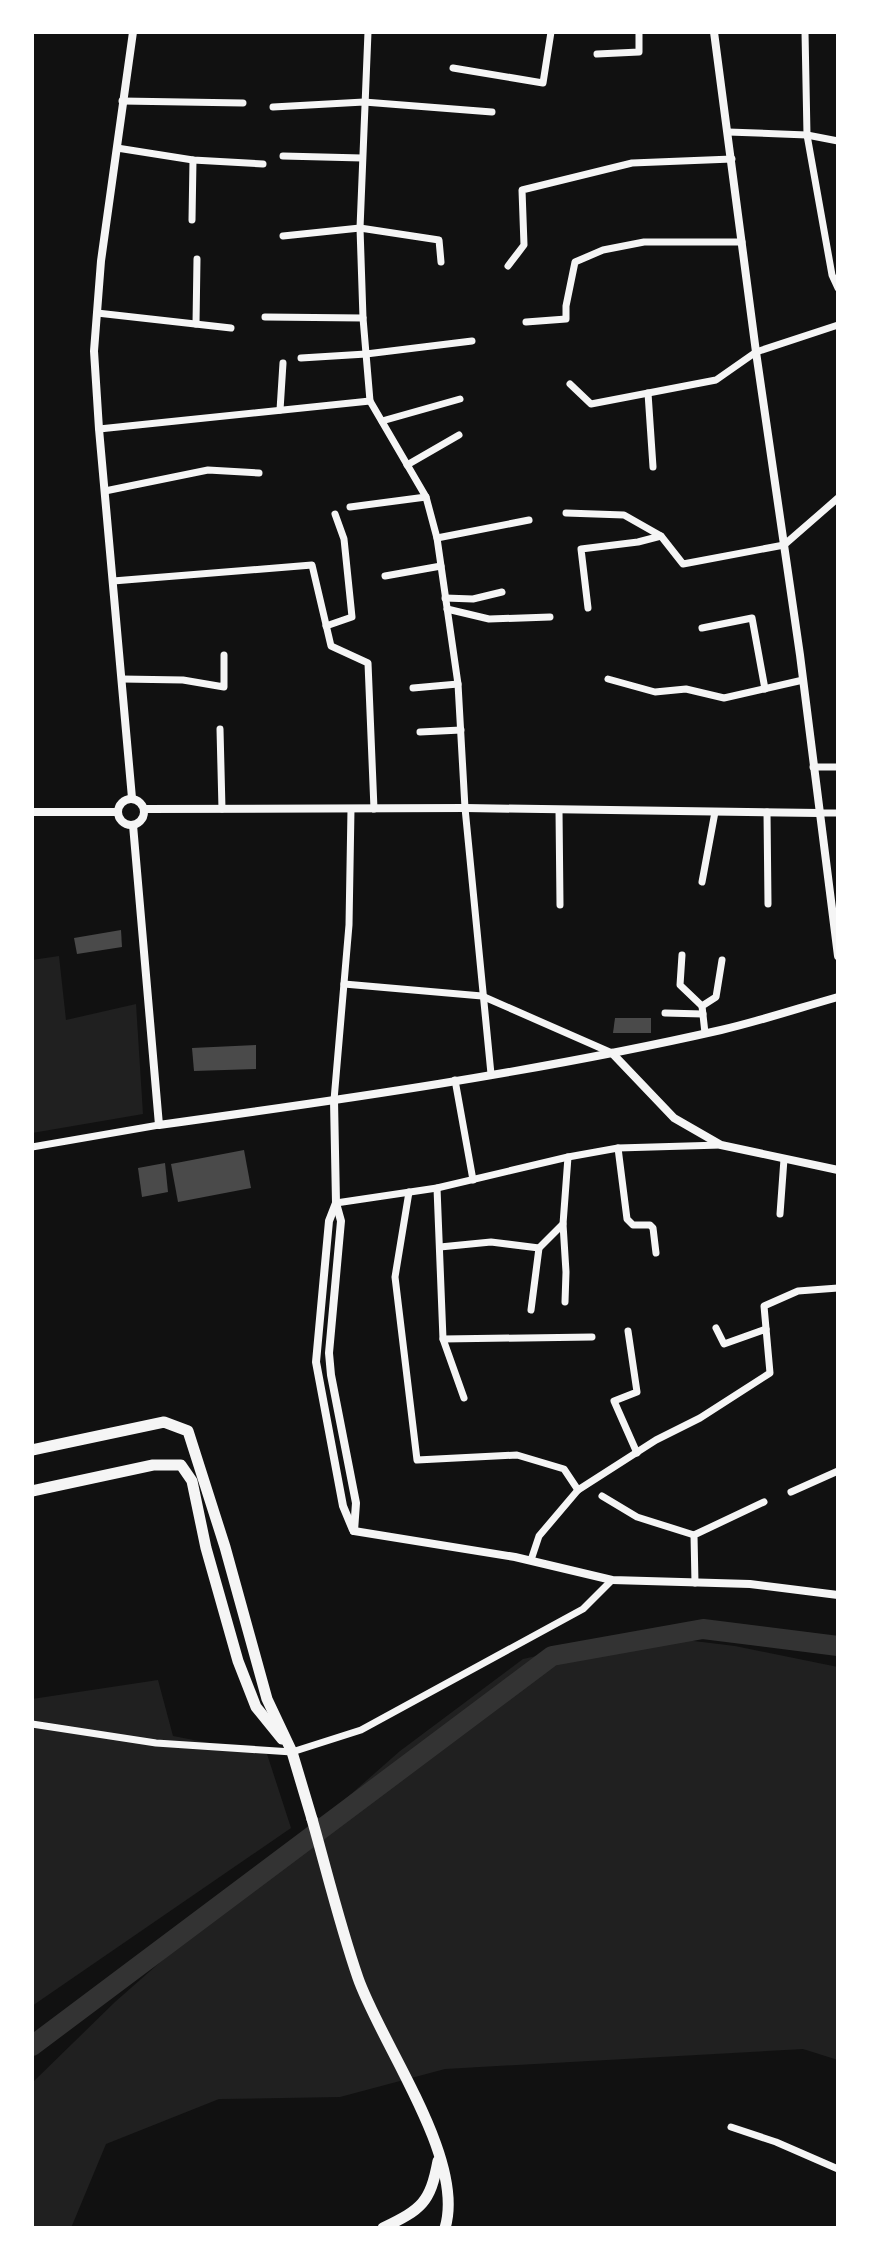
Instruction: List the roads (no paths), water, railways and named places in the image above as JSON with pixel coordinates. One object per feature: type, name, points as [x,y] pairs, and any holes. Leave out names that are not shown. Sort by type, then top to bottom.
[{"type":"main road","points":[[32,1450],[164,1422],[188,1431],[225,1547],[267,1699],[292,1752],[359,1980],[411,2088],[439,2156],[449,2203],[445,2228]]},
{"type":"main road","points":[[32,1491],[153,1465],[181,1465],[192,1481],[206,1548],[238,1661],[256,1707],[292,1752]]},
{"type":"main road","points":[[383,2228],[415,2211],[429,2197],[439,2156]]},
{"type":"street","points":[[132,798],[94,351],[101,261],[133,32]]},
{"type":"street","points":[[368,32],[360,228],[370,401],[426,497],[437,538],[458,684],[465,808],[491,1074]]},
{"type":"street","points":[[453,68],[543,83],[551,32]]},
{"type":"street","points":[[597,54],[639,52],[639,32]]},
{"type":"street","points":[[714,32],[838,956]]},
{"type":"street","points":[[805,32],[807,135],[832,275],[838,288]]},
{"type":"street","points":[[122,101],[243,103]]},
{"type":"street","points":[[273,107],[364,102],[492,112]]},
{"type":"street","points":[[728,132],[807,135],[838,141]]},
{"type":"street","points":[[117,148],[193,160],[263,164]]},
{"type":"street","points":[[283,156],[362,158]]},
{"type":"street","points":[[508,266],[524,245],[522,190],[632,163],[732,159]]},
{"type":"street","points":[[192,220],[193,160]]},
{"type":"street","points":[[283,236],[360,228],[439,240],[441,262]]},
{"type":"street","points":[[526,322],[566,319],[575,262],[603,250],[644,242],[742,242]]},
{"type":"street","points":[[196,324],[197,259]]},
{"type":"street","points":[[97,313],[231,328]]},
{"type":"street","points":[[265,317],[363,318]]},
{"type":"street","points":[[570,384],[591,404],[716,380],[756,352],[838,325]]},
{"type":"street","points":[[301,358],[366,354],[472,341]]},
{"type":"street","points":[[280,410],[283,363]]},
{"type":"street","points":[[648,393],[653,467]]},
{"type":"street","points":[[382,421],[460,399]]},
{"type":"street","points":[[99,429],[370,401]]},
{"type":"street","points":[[407,465],[459,435]]},
{"type":"street","points":[[105,491],[208,470],[259,473]]},
{"type":"street","points":[[350,507],[426,497]]},
{"type":"street","points":[[566,513],[624,515],[661,536],[683,564],[784,545],[838,498]]},
{"type":"street","points":[[326,626],[352,617],[344,539],[335,514]]},
{"type":"street","points":[[437,538],[529,520]]},
{"type":"street","points":[[588,608],[581,549],[661,536]]},
{"type":"street","points":[[113,581],[312,565],[331,646],[368,663],[374,809]]},
{"type":"street","points":[[385,576],[441,566]]},
{"type":"street","points":[[445,598],[473,599],[502,592]]},
{"type":"street","points":[[447,609],[489,619],[550,617]]},
{"type":"street","points":[[702,628],[752,618],[765,689]]},
{"type":"street","points":[[122,679],[183,680],[224,687],[224,655]]},
{"type":"street","points":[[608,679],[655,692],[686,689],[724,698],[803,680]]},
{"type":"street","points":[[413,688],[458,684]]},
{"type":"street","points":[[220,729],[222,809]]},
{"type":"street","points":[[420,732],[461,730]]},
{"type":"street","points":[[813,767],[838,767]]},
{"type":"street","points":[[132,798],[141,802],[145,809],[143,818],[133,825],[124,823],[118,812],[121,804],[132,798]]},
{"type":"street","points":[[145,809],[465,808],[838,813]]},
{"type":"street","points":[[351,809],[349,925],[334,1100],[336,1203],[329,1221],[316,1362],[343,1506],[354,1531],[531,1560],[612,1580],[750,1584],[838,1595]]},
{"type":"street","points":[[559,810],[560,905]]},
{"type":"street","points":[[32,812],[118,812]]},
{"type":"street","points":[[702,882],[715,812]]},
{"type":"street","points":[[767,812],[768,904]]},
{"type":"street","points":[[133,825],[159,1125]]},
{"type":"street","points":[[682,955],[680,985],[702,1010],[705,1033]]},
{"type":"street","points":[[665,1013],[702,1010],[716,997],[722,960]]},
{"type":"street","points":[[344,984],[482,996],[612,1053],[674,1118],[721,1145]]},
{"type":"street","points":[[32,1147],[612,1053],[705,1033],[838,997]]},
{"type":"street","points":[[455,1080],[473,1180]]},
{"type":"street","points":[[336,1203],[437,1188],[618,1148],[721,1145],[838,1170]]},
{"type":"street","points":[[618,1148],[627,1219],[633,1225],[650,1225],[653,1228],[656,1253]]},
{"type":"street","points":[[565,1302],[563,1224],[568,1157]]},
{"type":"street","points":[[780,1214],[784,1159]]},
{"type":"street","points":[[437,1188],[443,1339],[464,1398]]},
{"type":"street","points":[[409,1192],[395,1277],[417,1460],[517,1455],[564,1469],[578,1490]]},
{"type":"street","points":[[531,1310],[539,1248],[563,1224]]},
{"type":"street","points":[[440,1247],[491,1242],[539,1248]]},
{"type":"street","points":[[531,1560],[539,1536],[578,1490],[770,1373],[764,1306],[798,1291],[838,1288]]},
{"type":"street","points":[[716,1328],[724,1344],[766,1329]]},
{"type":"street","points":[[628,1331],[637,1392],[614,1401],[637,1453]]},
{"type":"street","points":[[443,1339],[592,1337]]},
{"type":"street","points":[[791,1492],[838,1471]]},
{"type":"street","points":[[602,1496],[637,1517],[694,1535],[764,1502]]},
{"type":"street","points":[[694,1535],[695,1583]]},
{"type":"street","points":[[32,1724],[156,1743],[292,1752],[361,1730],[583,1609],[612,1580]]},
{"type":"street","points":[[731,2127],[776,2142],[838,2169]]},
{"type":"waterway","points":[[32,2046],[552,1656],[703,1629],[838,1646]]}]
